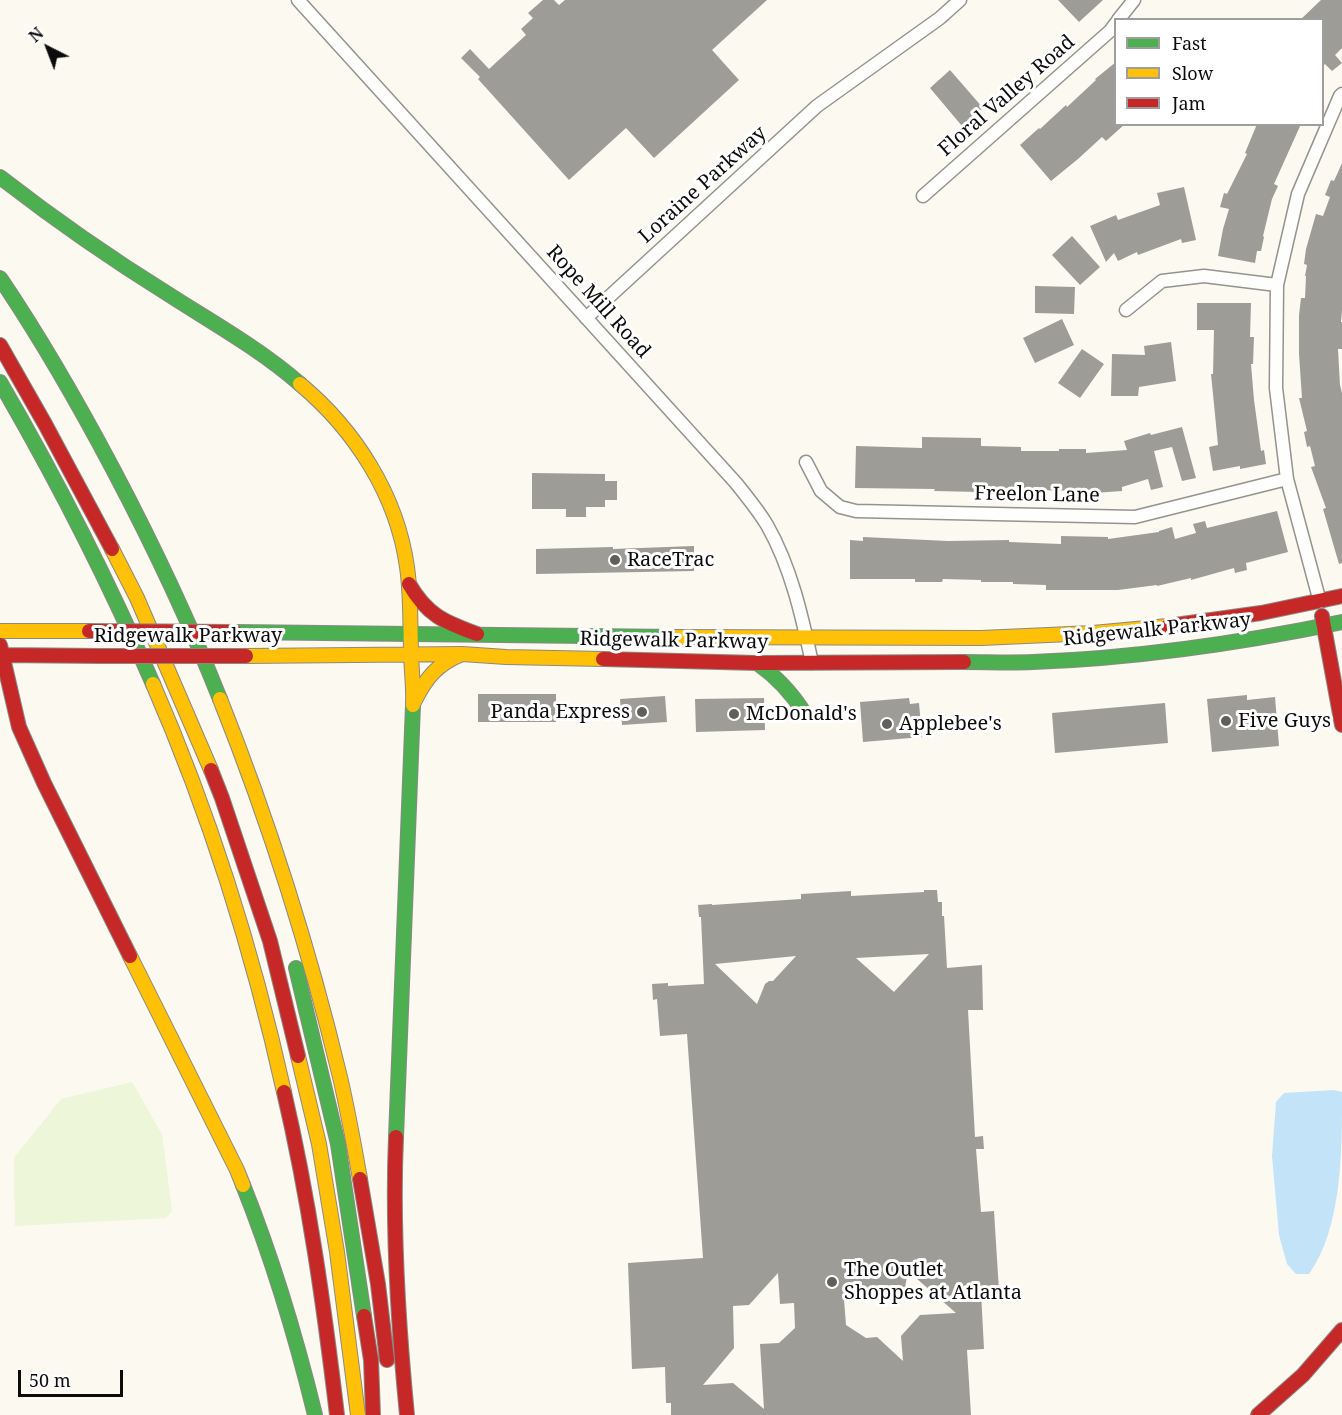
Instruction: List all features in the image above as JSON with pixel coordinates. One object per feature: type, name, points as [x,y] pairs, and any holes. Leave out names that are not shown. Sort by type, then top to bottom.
[{"type":"main road","points":[[0,177],[102,252],[280,367],[322,403],[346,430],[364,456],[380,483],[398,529],[405,554],[409,584],[414,702],[400,1003],[395,1181],[399,1301],[407,1415]]},
{"type":"main road","points":[[0,278],[77,403],[119,479],[158,558],[207,667],[254,785],[299,924],[340,1080],[381,1300],[388,1369]]},
{"type":"main road","points":[[0,345],[92,510],[137,598],[199,740],[222,798],[253,890],[270,941],[319,1144],[337,1252],[358,1415]]},
{"type":"main road","points":[[0,382],[57,482],[99,565],[163,707],[214,838],[262,999],[302,1170],[321,1281],[337,1415]]},
{"type":"main road","points":[[409,584],[417,598],[430,612],[477,634]]},
{"type":"main road","name":"Ridgewalk Parkway","points":[[0,631],[997,638],[1160,628],[1225,619],[1342,596]]},
{"type":"main road","points":[[1320,602],[1342,725]]},
{"type":"main road","name":"Ridgewalk Parkway","points":[[1,652],[100,656],[462,654],[529,658],[757,663],[984,663],[1078,659],[1208,646],[1342,622]]},
{"type":"main road","points":[[1,652],[19,727],[44,783],[241,1179],[281,1286],[315,1415]]},
{"type":"main road","points":[[414,702],[420,689],[434,671],[450,658],[462,654]]},
{"type":"main road","points":[[757,663],[784,684],[805,714]]},
{"type":"main road","points":[[254,785],[338,1144],[371,1360],[373,1415]]},
{"type":"main road","points":[[1258,1415],[1310,1369],[1342,1330]]},
{"type":"street","name":"Rope Mill Road","points":[[298,0],[753,503],[779,548],[792,584],[812,663]]},
{"type":"street","name":"Loraine Parkway","points":[[586,318],[817,106],[940,18],[960,0]]},
{"type":"street","points":[[1119,18],[1131,1]]},
{"type":"street","name":"Floral Valley Road","points":[[923,196],[1110,32],[1114,26]]},
{"type":"street","points":[[1320,602],[1287,479],[1276,388],[1276,285],[1298,194],[1342,94]]},
{"type":"street","points":[[1126,310],[1162,281],[1204,276],[1276,285]]},
{"type":"street","name":"Freelon Lane","points":[[806,462],[821,491],[840,507],[856,511],[1135,517],[1287,479]]},
{"type":"green space","points":[[132,1082],[162,1134],[172,1211],[166,1218],[15,1226],[14,1158],[61,1099]]},
{"type":"water","points":[[1334,1090],[1342,1092],[1340,1164],[1334,1212],[1320,1255],[1309,1274],[1296,1274],[1287,1264],[1279,1235],[1272,1156],[1276,1102],[1284,1093]]},
{"type":"building","points":[[543,0],[554,0],[559,5],[565,0],[767,0],[712,50],[739,80],[654,158],[626,128],[569,180],[461,58],[470,49],[489,69],[526,35],[521,29],[533,18],[528,13]]},
{"type":"building","points":[[1058,0],[1103,0],[1079,22]]},
{"type":"building","points":[[1321,0],[1342,0],[1342,48],[1335,55],[1342,63],[1332,71],[1324,65],[1324,18],[1302,18]]},
{"type":"building","points":[[1114,64],[1114,126],[1123,126],[1106,141],[1102,137],[1051,181],[1020,145],[1066,105],[1067,107]]},
{"type":"building","points":[[950,70],[983,108],[962,126],[930,88]]},
{"type":"building","points":[[1256,126],[1300,126],[1274,184],[1278,186],[1272,199],[1261,251],[1257,251],[1255,263],[1218,256],[1229,209],[1220,207],[1224,193],[1227,194],[1247,154],[1245,153]]},
{"type":"building","points":[[1342,163],[1342,349],[1338,349],[1342,393],[1342,563],[1339,564],[1323,509],[1326,508],[1311,467],[1315,466],[1310,446],[1307,447],[1304,432],[1307,431],[1299,398],[1302,398],[1299,315],[1301,298],[1305,298],[1306,249],[1316,214],[1323,216],[1330,197],[1325,195]]},
{"type":"building","points":[[1184,187],[1196,240],[1182,243],[1181,239],[1138,255],[1137,252],[1118,261],[1114,253],[1106,262],[1090,226],[1116,215],[1118,220],[1160,205],[1157,193]]},
{"type":"building","points":[[1072,236],[1100,267],[1080,285],[1052,255]]},
{"type":"building","points":[[1035,286],[1075,287],[1074,314],[1035,313]]},
{"type":"building","points":[[1197,303],[1251,303],[1250,337],[1254,337],[1253,364],[1251,364],[1254,400],[1261,451],[1264,450],[1266,464],[1213,471],[1209,447],[1218,445],[1211,374],[1213,374],[1214,330],[1197,330]]},
{"type":"building","points":[[1062,319],[1074,345],[1035,363],[1023,338]]},
{"type":"building","points":[[1171,342],[1176,381],[1139,387],[1138,396],[1111,396],[1112,354],[1145,355],[1144,346]]},
{"type":"building","points":[[1082,349],[1104,364],[1080,398],[1058,383]]},
{"type":"building","points":[[1182,427],[1196,478],[1182,481],[1172,447],[1154,451],[1163,487],[1151,490],[1148,479],[1122,487],[1122,491],[1094,493],[1094,491],[979,488],[979,492],[855,488],[856,446],[922,448],[922,437],[981,438],[981,446],[1021,447],[1021,451],[1086,449],[1086,453],[1127,450],[1124,441]]},
{"type":"building","points":[[532,473],[605,474],[605,481],[617,481],[617,500],[605,500],[605,507],[586,507],[586,517],[566,517],[566,509],[532,509]]},
{"type":"building","points":[[1277,511],[1288,552],[1246,563],[1247,570],[1235,573],[1234,568],[1191,580],[1191,578],[1157,586],[1118,590],[1046,590],[1046,585],[981,582],[981,580],[943,579],[942,582],[915,582],[915,579],[850,579],[850,540],[863,541],[863,537],[948,541],[1009,540],[1009,542],[1061,544],[1061,536],[1108,537],[1108,539],[1159,532],[1172,527],[1175,539],[1196,533],[1193,524],[1205,521],[1207,528]]},
{"type":"building","points":[[694,546],[694,571],[536,574],[536,549]]},
{"type":"building","points":[[478,694],[556,694],[556,722],[478,722]]},
{"type":"building","points":[[1247,695],[1247,700],[1275,697],[1279,746],[1212,752],[1207,699]]},
{"type":"building","points":[[665,696],[667,722],[622,725],[620,699]]},
{"type":"building","points":[[764,698],[765,730],[696,732],[695,699]]},
{"type":"building","points":[[909,698],[910,704],[919,703],[922,737],[863,742],[860,702]]},
{"type":"building","points":[[1165,703],[1168,743],[1055,753],[1052,713]]},
{"type":"building","points":[[924,890],[937,890],[938,902],[942,902],[947,968],[982,965],[983,1010],[968,1010],[975,1137],[983,1136],[984,1149],[976,1149],[981,1212],[994,1211],[999,1291],[981,1292],[984,1349],[967,1350],[971,1415],[671,1415],[671,1403],[666,1403],[665,1367],[632,1369],[628,1263],[703,1258],[687,1034],[660,1036],[657,999],[653,1000],[652,984],[668,983],[668,986],[704,984],[701,917],[699,917],[698,905],[801,899],[801,894],[851,891],[851,896],[924,892]],"holes":[[[929,954],[894,992],[856,958]],[[796,956],[773,981],[765,984],[757,1004],[715,964]],[[908,1271],[956,1313],[920,1315],[901,1336],[903,1361],[877,1337],[866,1338],[846,1325],[844,1299],[899,1296],[904,1293]],[[778,1273],[780,1304],[794,1303],[795,1328],[779,1343],[760,1344],[764,1409],[733,1383],[703,1385],[734,1348],[733,1306],[749,1305]]]},
{"type":"traffic: fast","points":[[0,177],[82,238],[253,348],[300,384]]},
{"type":"traffic: fast","points":[[0,278],[60,373],[114,471],[170,584],[220,699]]},
{"type":"traffic: fast","points":[[0,382],[81,531],[153,684]]},
{"type":"traffic: fast","points":[[964,662],[1033,662],[1150,653],[1266,637],[1342,622]]},
{"type":"traffic: fast","points":[[235,632],[675,637]]},
{"type":"traffic: fast","points":[[757,663],[784,686],[805,714]]},
{"type":"traffic: fast","points":[[396,1137],[413,705]]},
{"type":"traffic: fast","points":[[296,968],[338,1144],[364,1316]]},
{"type":"traffic: fast","points":[[243,1185],[283,1299],[315,1415]]},
{"type":"traffic: slow","points":[[300,384],[339,422],[355,443],[370,466],[394,514],[402,540],[408,577],[413,705]]},
{"type":"traffic: slow","points":[[112,549],[137,598],[211,770]]},
{"type":"traffic: slow","points":[[675,637],[981,638],[1093,633],[1168,626]]},
{"type":"traffic: slow","points":[[0,631],[89,631]]},
{"type":"traffic: slow","points":[[246,656],[462,654],[603,659]]},
{"type":"traffic: slow","points":[[414,702],[433,673],[446,662],[462,654]]},
{"type":"traffic: slow","points":[[153,684],[193,783],[228,885],[244,936],[284,1092]]},
{"type":"traffic: slow","points":[[220,699],[255,792],[301,933],[340,1077],[360,1179]]},
{"type":"traffic: slow","points":[[130,956],[243,1185]]},
{"type":"traffic: slow","points":[[298,1056],[319,1144],[337,1252],[358,1415]]},
{"type":"traffic: jam","points":[[0,345],[112,549]]},
{"type":"traffic: jam","points":[[409,584],[416,595],[437,616],[477,634]]},
{"type":"traffic: jam","points":[[1168,626],[1261,613],[1342,596]]},
{"type":"traffic: jam","points":[[1322,616],[1342,725]]},
{"type":"traffic: jam","points":[[89,631],[235,632]]},
{"type":"traffic: jam","points":[[0,645],[19,727],[44,783],[130,956]]},
{"type":"traffic: jam","points":[[2,655],[100,656]]},
{"type":"traffic: jam","points":[[100,656],[246,656]]},
{"type":"traffic: jam","points":[[603,659],[757,663],[964,662]]},
{"type":"traffic: jam","points":[[211,770],[270,941],[298,1056]]},
{"type":"traffic: jam","points":[[284,1092],[315,1253],[337,1415]]},
{"type":"traffic: jam","points":[[396,1137],[397,1276],[407,1415]]},
{"type":"traffic: jam","points":[[360,1179],[378,1284],[387,1360]]},
{"type":"traffic: jam","points":[[364,1316],[371,1360],[373,1415]]},
{"type":"traffic: jam","points":[[1258,1415],[1303,1375],[1342,1330]]},
{"type":"place","name":"RaceTrac","points":[[615,560]]},
{"type":"place","name":"Panda Express","points":[[642,712]]},
{"type":"place","name":"McDonald's","points":[[734,714]]},
{"type":"place","name":"Five Guys","points":[[1226,721]]},
{"type":"place","name":"Applebee's","points":[[887,724]]},
{"type":"place","name":"The Outlet Shoppes at Atlanta","points":[[832,1282]]}]
